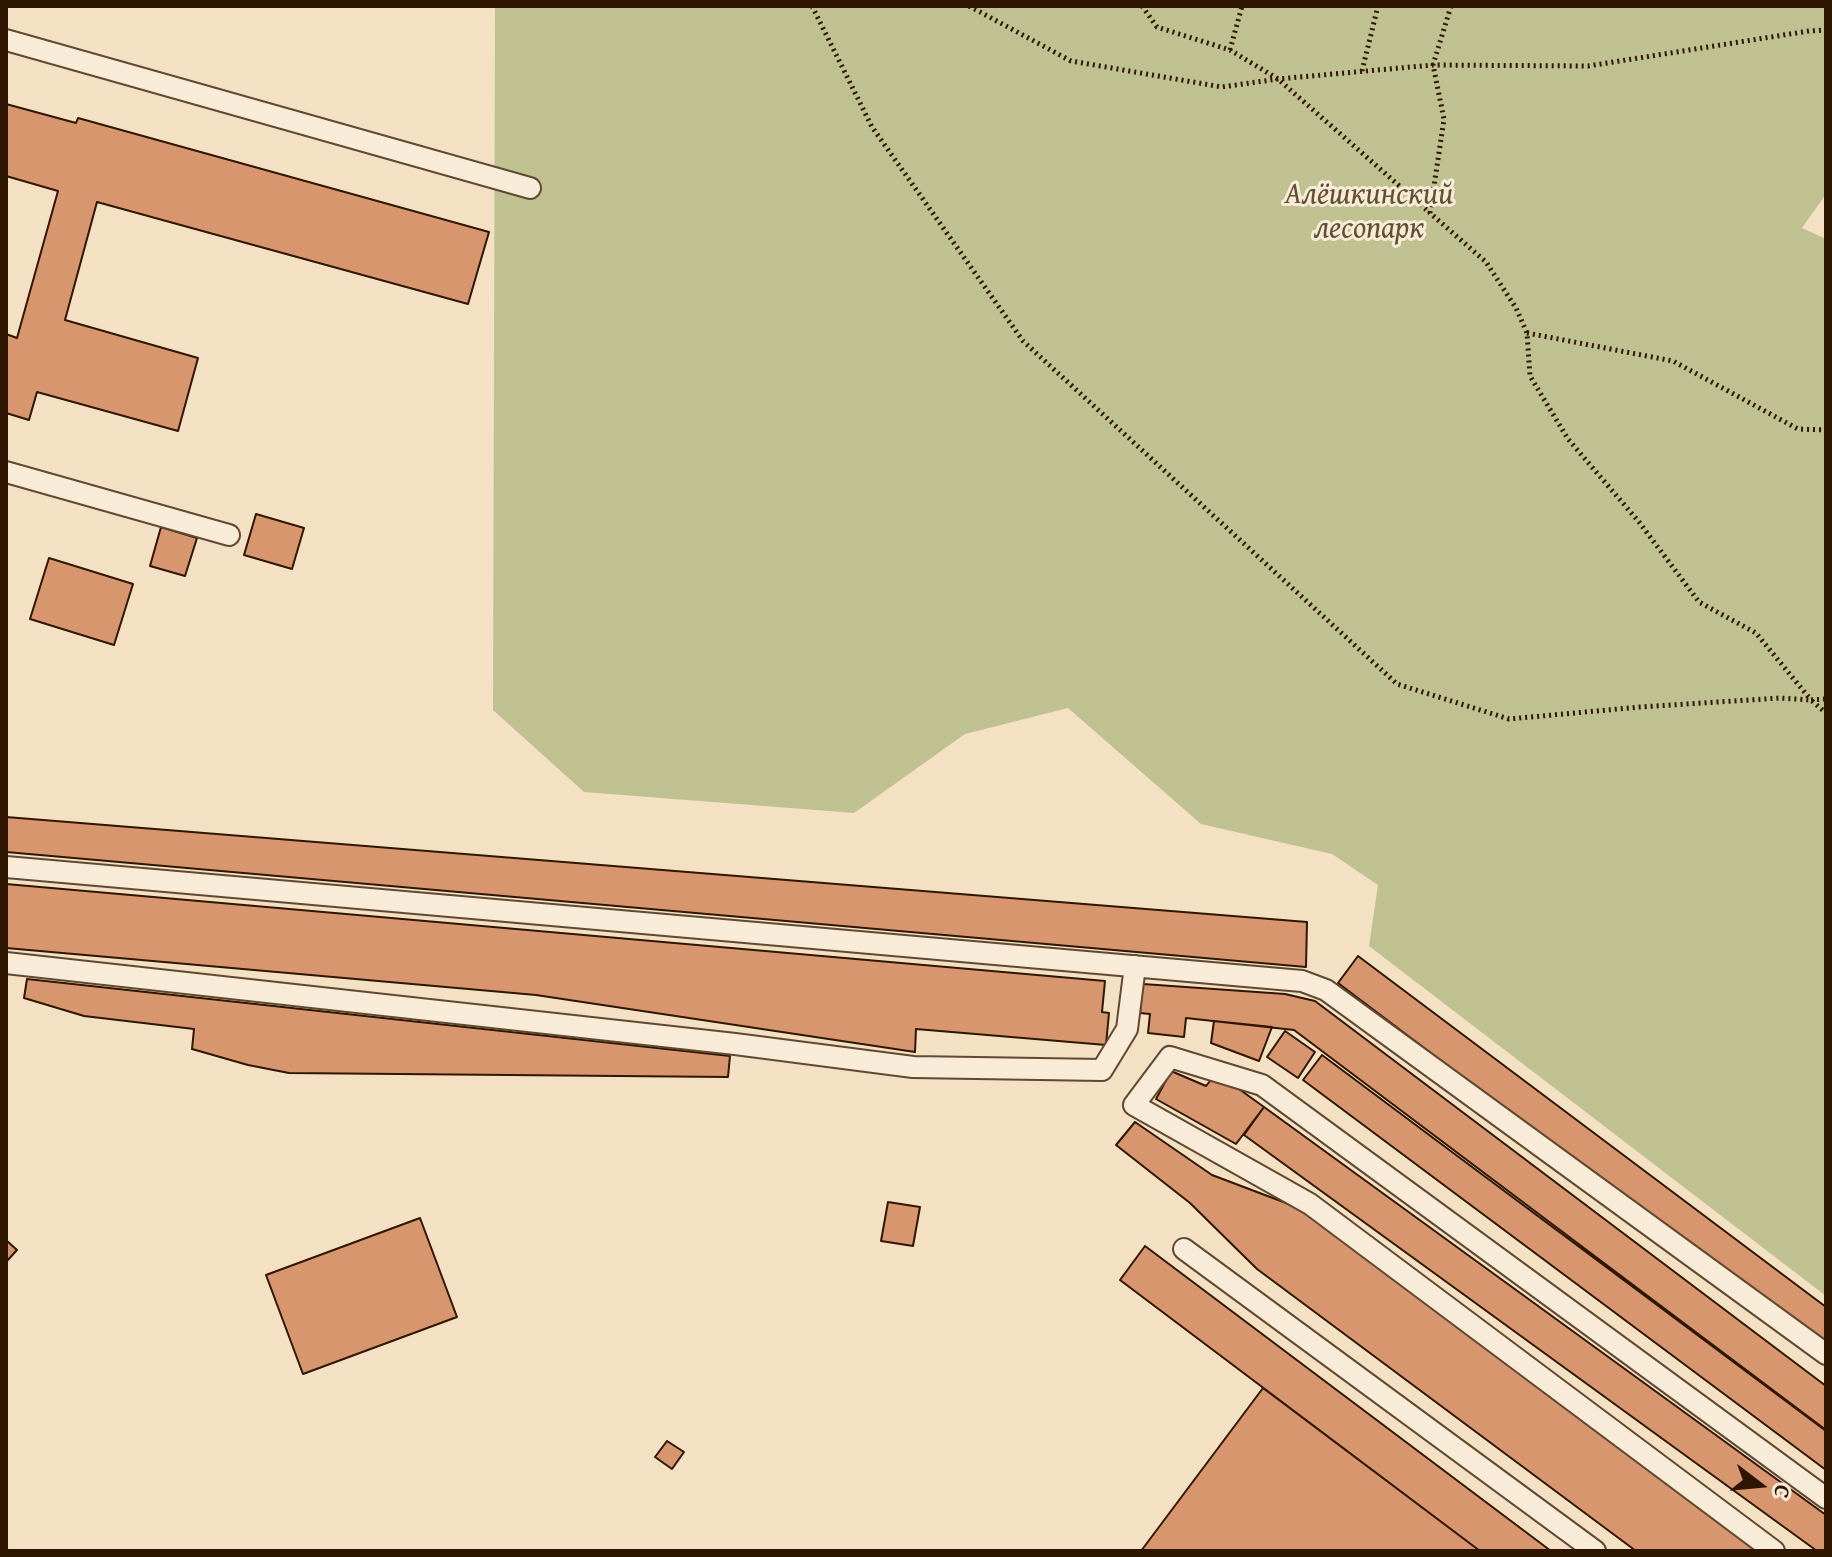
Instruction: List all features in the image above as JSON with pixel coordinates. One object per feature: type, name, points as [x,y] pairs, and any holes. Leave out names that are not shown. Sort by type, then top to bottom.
[{"type":"lane","points":[[6,40],[530,188]]},
{"type":"lane","points":[[6,472],[229,535]]},
{"type":"lane","points":[[6,867],[1302,981],[1326,990],[1826,1354]]},
{"type":"lane","points":[[6,963],[735,1044],[913,1067],[1102,1070],[1127,1029],[1135,966]]},
{"type":"lane","points":[[1774,1551],[1310,1204],[1134,1105],[1170,1057],[1262,1085],[1826,1498]]},
{"type":"lane","points":[[1184,1249],[1595,1551]]},
{"type":"path","points":[[812,6],[872,127],[1023,341],[1397,684],[1509,719],[1780,698],[1826,699]]},
{"type":"path","points":[[969,6],[1071,61],[1222,87],[1433,65],[1588,66],[1826,30]]},
{"type":"path","points":[[1142,6],[1157,27],[1230,50],[1278,79],[1486,262],[1516,308],[1527,333],[1530,376],[1568,439],[1639,522],[1699,602],[1756,633],[1811,700],[1826,713]]},
{"type":"path","points":[[1230,50],[1242,6]]},
{"type":"path","points":[[1362,71],[1378,6]]},
{"type":"path","points":[[1430,213],[1444,119],[1433,65],[1451,6]]},
{"type":"path","points":[[1527,333],[1673,361],[1798,429],[1826,430]]},
{"type":"green space","name":"Алёшкинский лесопарк","points":[[495,6],[1826,6],[1826,194],[1802,228],[1826,239],[1826,1296],[1369,946],[1378,885],[1332,854],[1201,824],[1068,708],[965,734],[854,813],[584,792],[493,710]]},
{"type":"building","points":[[6,104],[76,123],[78,118],[489,232],[468,304],[97,202],[65,320],[198,358],[178,431],[37,392],[29,420],[6,413],[6,334],[17,338],[58,191],[6,176]]},
{"type":"building","points":[[256,514],[304,528],[292,569],[244,555]]},
{"type":"building","points":[[161,527],[197,538],[185,576],[150,566]]},
{"type":"building","points":[[49,558],[133,584],[114,645],[30,619]]},
{"type":"building","points":[[6,817],[1307,922],[1306,967],[6,852]]},
{"type":"building","points":[[6,884],[1105,981],[1102,1012],[1109,1013],[1106,1045],[916,1029],[915,1052],[536,995],[6,948]]},
{"type":"building","points":[[1358,956],[1826,1307],[1826,1351],[1338,983]]},
{"type":"building","points":[[27,979],[730,1056],[728,1077],[289,1073],[192,1049],[194,1029],[84,1016],[24,998]]},
{"type":"building","points":[[1143,984],[1285,994],[1315,1001],[1826,1386],[1826,1430],[1294,1030],[1186,1018],[1184,1037],[1148,1033],[1150,1014],[1140,1013]]},
{"type":"building","points":[[1214,1021],[1272,1027],[1259,1061],[1211,1043]]},
{"type":"building","points":[[1285,1031],[1315,1052],[1298,1078],[1267,1057]]},
{"type":"building","points":[[1322,1055],[1826,1431],[1826,1470],[1303,1080]]},
{"type":"building","points":[[1171,1071],[1206,1086],[1214,1076],[1264,1107],[1236,1144],[1156,1099]]},
{"type":"building","points":[[1264,1107],[1826,1515],[1826,1551],[1817,1551],[1244,1135]]},
{"type":"building","points":[[1135,1122],[1212,1175],[1302,1209],[1760,1551],[1636,1551],[1257,1269],[1190,1203],[1116,1145]]},
{"type":"building","points":[[888,1202],[920,1207],[913,1246],[881,1241]]},
{"type":"building","points":[[420,1218],[457,1317],[303,1374],[266,1275]]},
{"type":"building","points":[[6,1240],[17,1250],[6,1262]]},
{"type":"building","points":[[1145,1246],[1551,1551],[1480,1551],[1120,1280]]},
{"type":"building","points":[[1263,1388],[1480,1551],[1141,1551]]},
{"type":"building","points":[[667,1441],[684,1452],[672,1469],[655,1457]]}]
